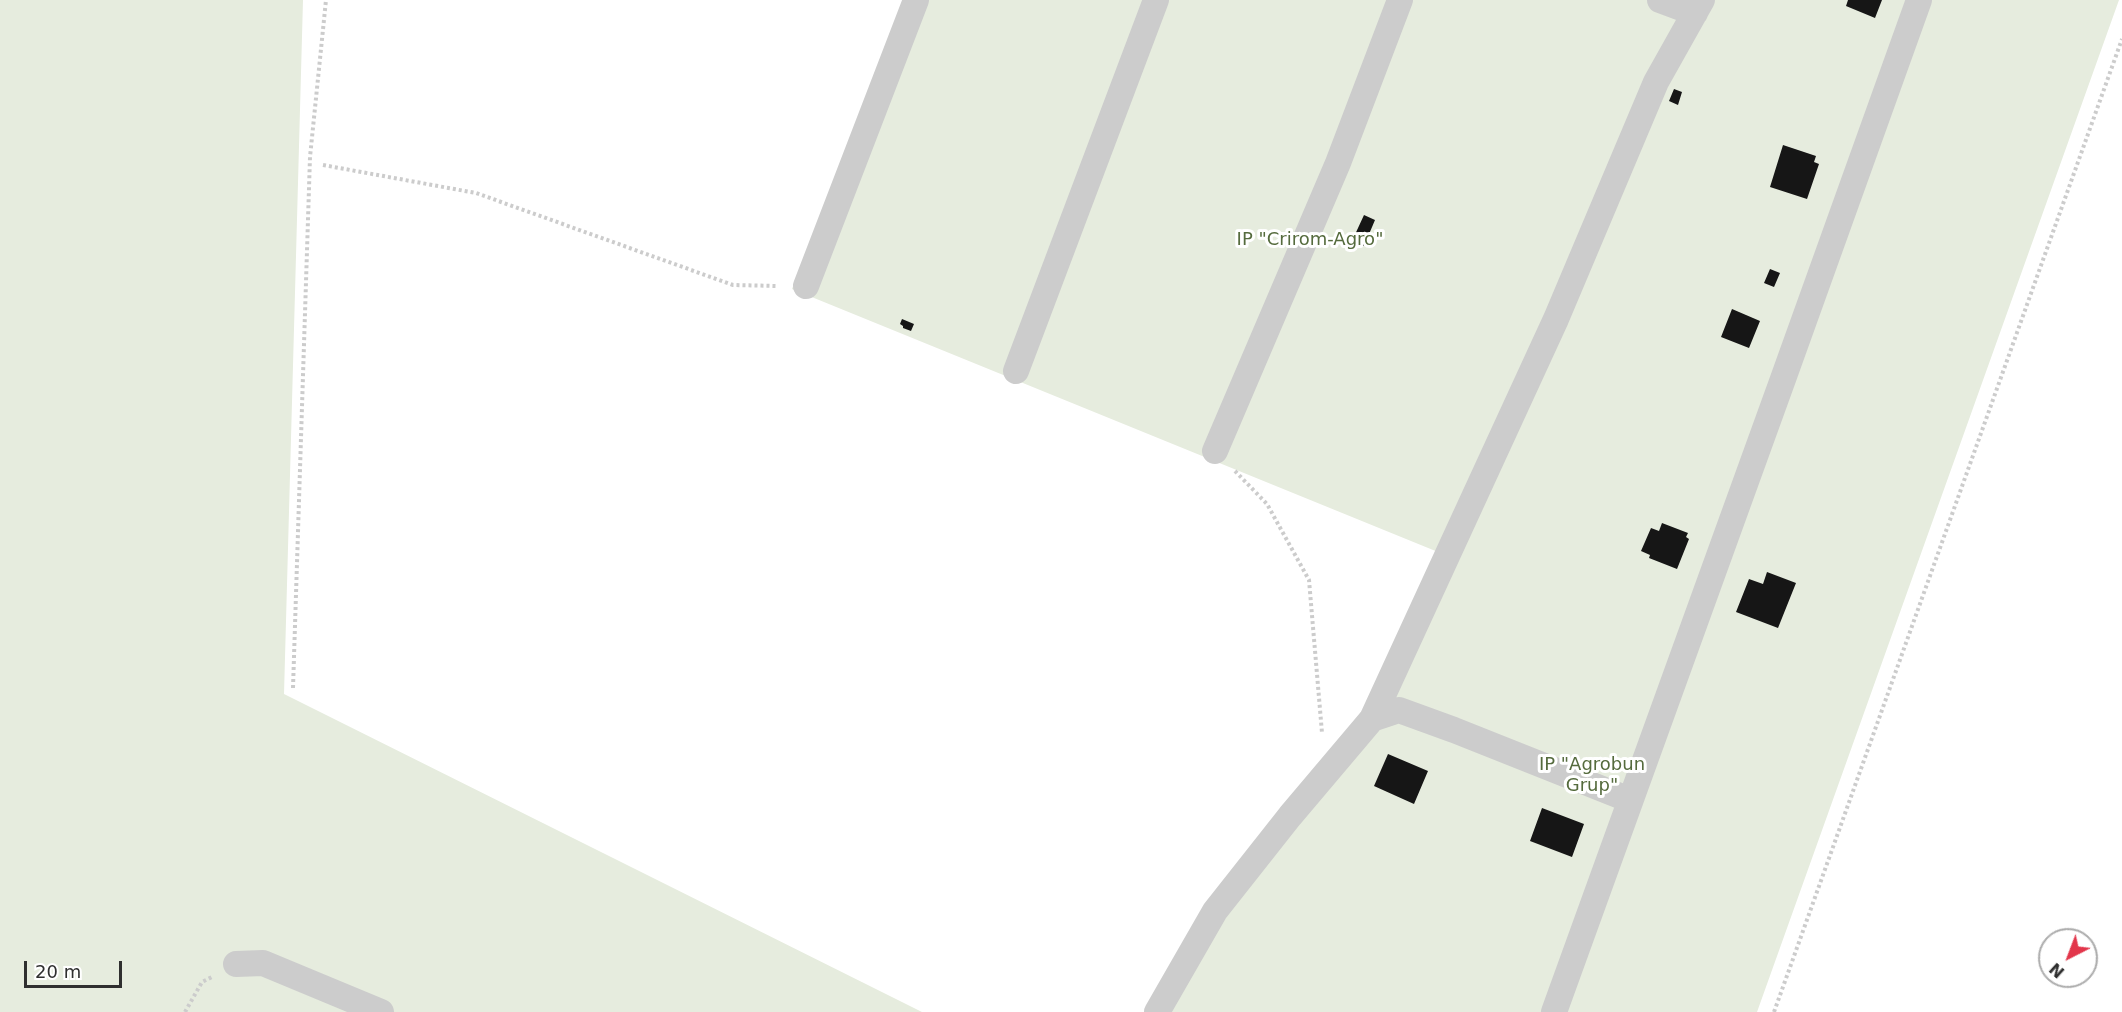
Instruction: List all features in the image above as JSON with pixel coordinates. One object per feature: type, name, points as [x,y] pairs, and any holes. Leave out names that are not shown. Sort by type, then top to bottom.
[{"type":"street","points":[[806,286],[916,0]]},
{"type":"street","points":[[1016,371],[1156,0]]},
{"type":"street","points":[[1215,451],[1338,163],[1400,0]]},
{"type":"street","points":[[1157,1012],[1215,911],[1326,772],[1372,719],[1556,320],[1656,82],[1698,6],[1660,0]]},
{"type":"street","points":[[1554,1012],[1918,0]]},
{"type":"street","points":[[1372,719],[1399,710],[1630,800]]},
{"type":"street","points":[[236,964],[263,963],[381,1012]]},
{"type":"path","points":[[293,688],[310,157],[327,0]]},
{"type":"path","points":[[1774,1012],[2122,39]]},
{"type":"path","points":[[323,165],[476,194],[733,285],[806,286]]},
{"type":"path","points":[[1215,451],[1267,504],[1309,580],[1326,772]]},
{"type":"path","points":[[185,1012],[202,982],[236,964]]},
{"type":"green space","points":[[0,0],[303,0],[284,694],[922,1012],[0,1012]]},
{"type":"green space","name":"IP \"Agrobun Grup\"","points":[[904,0],[2119,0],[1757,1012],[1150,1012],[1192,932],[1365,707],[1438,552],[792,289]]},
{"type":"building","points":[[1848,0],[1882,0],[1875,18],[1846,6]]},
{"type":"building","points":[[1674,89],[1682,92],[1678,105],[1669,101]]},
{"type":"building","points":[[1783,145],[1816,156],[1814,162],[1819,164],[1807,199],[1770,187]]},
{"type":"building","points":[[1364,215],[1375,220],[1364,246],[1352,241]]},
{"type":"building","points":[[1770,269],[1780,273],[1774,287],[1764,283]]},
{"type":"building","points":[[1732,309],[1760,321],[1749,348],[1721,337]]},
{"type":"building","points":[[902,319],[914,324],[911,331],[900,324]]},
{"type":"building","points":[[1662,523],[1688,533],[1686,537],[1689,539],[1677,569],[1649,558],[1650,555],[1641,551],[1651,528],[1659,531]]},
{"type":"building","points":[[1767,572],[1796,583],[1778,628],[1736,612],[1749,579],[1763,584]]},
{"type":"building","points":[[1388,754],[1428,771],[1414,804],[1374,786]]},
{"type":"building","points":[[1542,808],[1584,824],[1572,857],[1530,841]]},
{"type":"park label","name":"IP \"Crirom-Agro\"","points":[[1310,240]]}]
